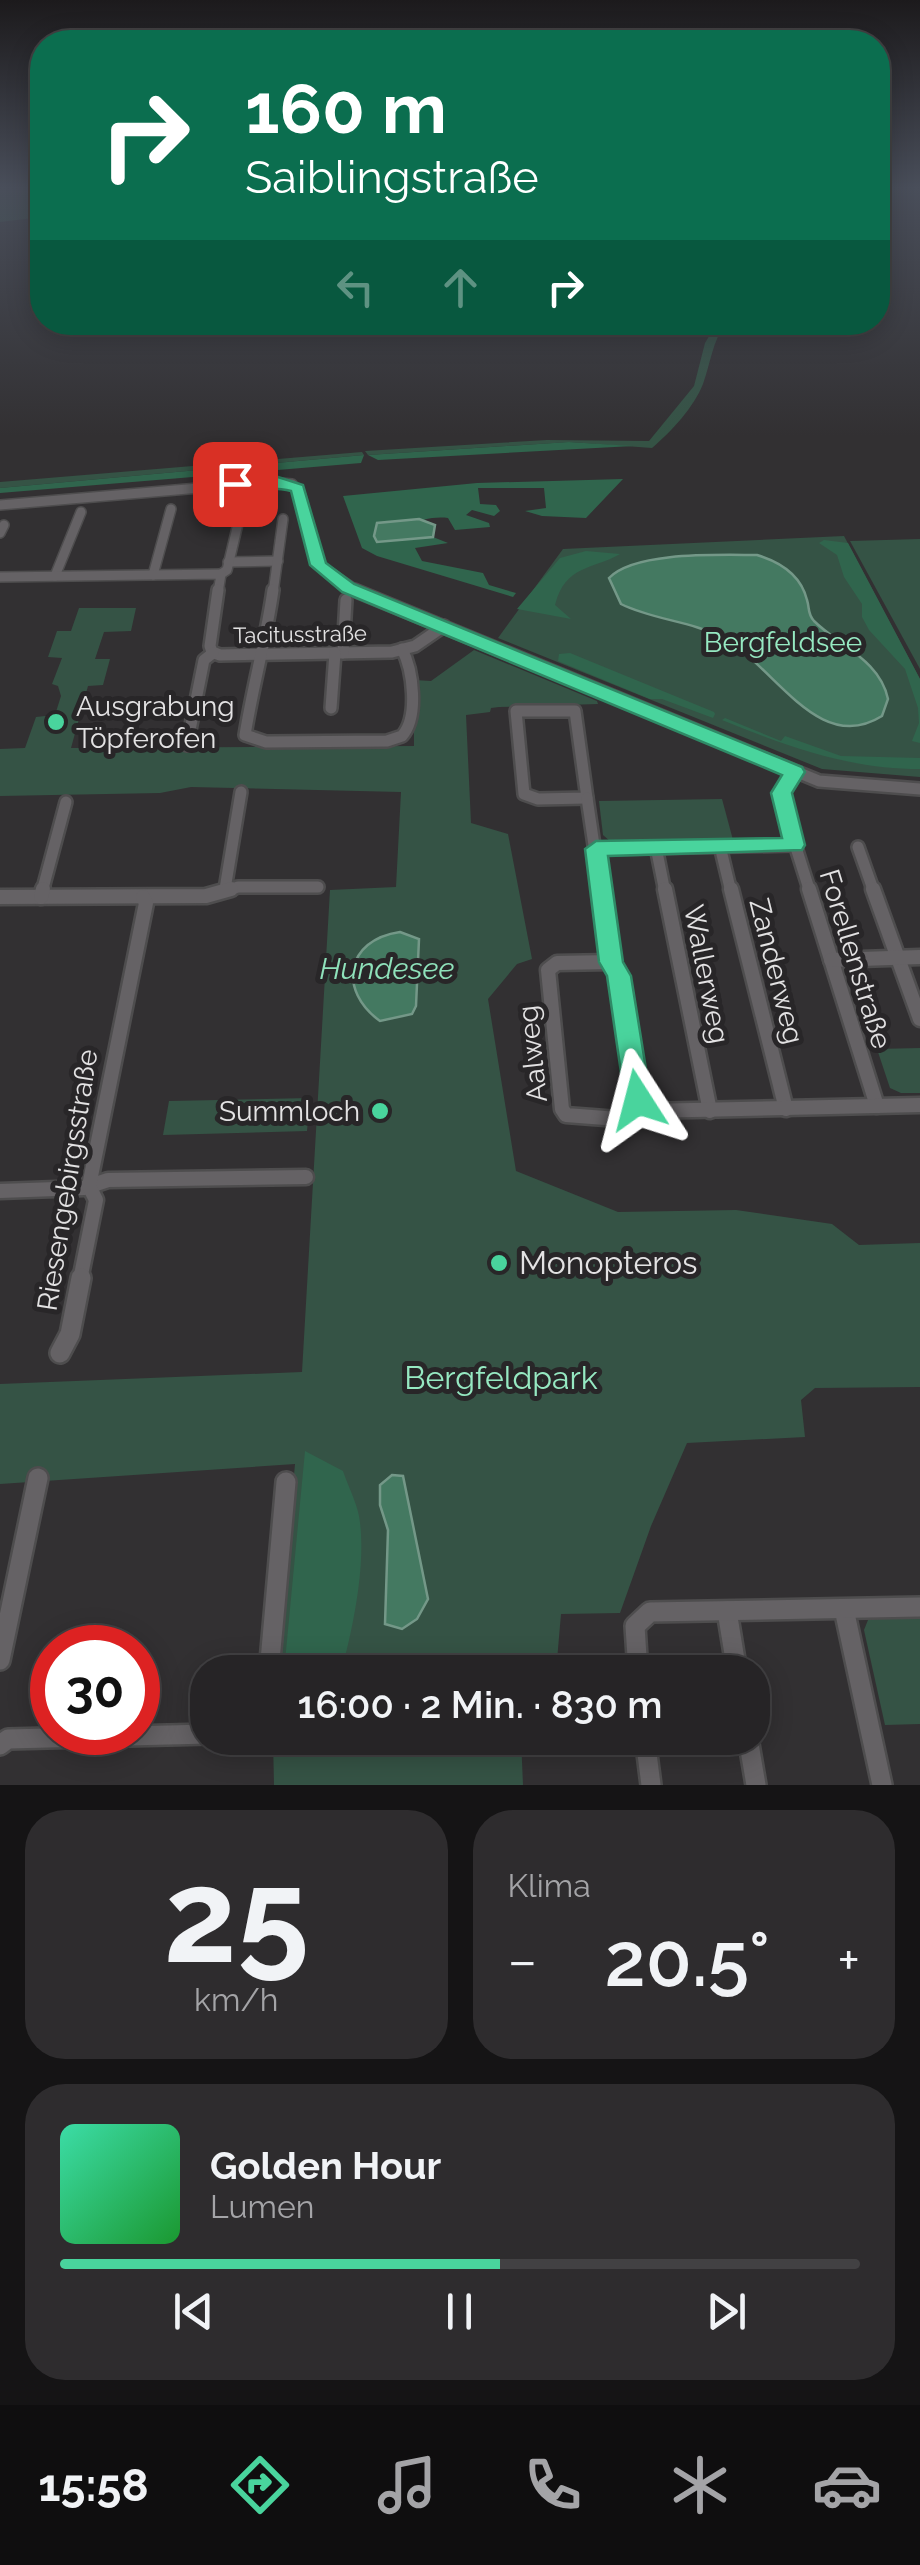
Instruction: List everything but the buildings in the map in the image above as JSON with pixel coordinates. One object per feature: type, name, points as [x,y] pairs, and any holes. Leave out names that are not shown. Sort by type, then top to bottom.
[{"type":"street","points":[[0,504],[269,482],[292,484],[298,488],[315,556],[326,573],[348,588],[794,772],[836,784],[920,788]]},
{"type":"street","points":[[153,575],[171,509]]},
{"type":"street","points":[[0,577],[221,574],[227,570],[241,511]]},
{"type":"street","points":[[54,576],[81,512]]},
{"type":"street","points":[[283,520],[245,730],[249,739],[387,741],[402,737],[409,728],[410,660],[402,649]]},
{"type":"street","points":[[228,562],[278,561]]},
{"type":"street","name":"Tacitusstraße","points":[[221,574],[212,653],[402,649],[415,646],[444,626]]},
{"type":"street","points":[[332,708],[346,600]]},
{"type":"street","points":[[187,745],[204,660],[212,653]]},
{"type":"street","points":[[588,798],[538,800],[524,794],[516,711],[575,711],[596,849],[611,962],[619,976],[638,1100],[646,1111],[920,1104]]},
{"type":"street","name":"Forellenstraße","points":[[794,772],[781,793],[876,1106]]},
{"type":"street","points":[[225,889],[241,792]]},
{"type":"street","points":[[41,897],[66,802]]},
{"type":"street","points":[[596,849],[794,845]]},
{"type":"street","name":"Zanderweg","points":[[720,846],[786,1109]]},
{"type":"street","points":[[858,846],[920,1019]]},
{"type":"street","name":"Wallerweg","points":[[656,847],[710,1111]]},
{"type":"street","points":[[0,897],[143,898],[206,896],[225,889],[318,887]]},
{"type":"street","name":"Riesengebirgsstraße","points":[[60,1353],[70,1334],[96,1200],[89,1186],[146,903],[143,898]]},
{"type":"street","points":[[831,960],[920,957]]},
{"type":"street","name":"Aalweg","points":[[611,962],[558,962],[548,970],[562,1109],[566,1116],[582,1119],[637,1117],[646,1111]]},
{"type":"street","points":[[0,1191],[89,1186],[108,1180],[306,1177]]},
{"type":"street","points":[[0,1660],[38,1478]]},
{"type":"street","points":[[271,1655],[286,1482]]},
{"type":"street","points":[[637,1655],[635,1626],[640,1617],[650,1612],[920,1607]]},
{"type":"street","points":[[844,1609],[882,1785]]},
{"type":"street","points":[[727,1611],[734,1655]]},
{"type":"street","points":[[0,1745],[8,1739],[190,1734]]},
{"type":"street","points":[[647,1755],[651,1785]]},
{"type":"street","points":[[751,1755],[756,1785]]},
{"type":"green space","points":[[710,335],[719,335],[699,393],[681,419],[652,448],[570,442],[368,455],[365,451],[547,440],[649,441],[694,386]]},
{"type":"green space","points":[[362,452],[364,455],[0,488],[0,482]]},
{"type":"green space","name":"Bergfeldsee","points":[[844,536],[920,679],[920,777],[822,769],[498,638],[563,549]]},
{"type":"green space","points":[[920,539],[920,669],[850,541]]},
{"type":"green space","name":"Bergfeldpark","points":[[79,608],[136,608],[131,631],[104,632],[95,659],[110,659],[103,685],[88,686],[71,748],[414,746],[414,680],[431,681],[474,650],[597,701],[598,704],[499,707],[466,715],[471,823],[508,834],[532,959],[517,964],[488,999],[516,1171],[618,1212],[736,1210],[832,1224],[859,1245],[920,1243],[920,1387],[815,1388],[801,1400],[805,1437],[687,1443],[651,1526],[620,1613],[561,1614],[557,1655],[278,1655],[295,1464],[0,1484],[0,1384],[302,1372],[330,890],[396,887],[401,792],[191,787],[160,793],[0,796],[0,749],[25,748],[36,717],[55,715],[61,696],[58,686],[52,684],[62,658],[48,657],[57,631],[71,631]]},
{"type":"green space","points":[[722,799],[733,840],[611,842],[603,835],[599,801]]},
{"type":"green space","points":[[920,1048],[920,1093],[901,1093],[890,1088],[877,1049]]},
{"type":"green space","points":[[310,1098],[307,1131],[163,1135],[169,1101]]},
{"type":"green space","points":[[920,1615],[920,1724],[885,1725],[864,1630],[873,1617]]},
{"type":"green space","points":[[273,1755],[522,1755],[523,1785],[274,1785]]},
{"type":"shaded area","points":[[569,442],[633,446],[378,460],[368,455]]},
{"type":"shaded area","points":[[364,455],[361,463],[0,493],[0,488]]},
{"type":"shaded area","points":[[623,479],[586,518],[542,516],[525,511],[546,508],[544,488],[478,488],[480,504],[496,505],[500,511],[494,516],[472,510],[466,515],[489,523],[490,527],[455,530],[448,518],[429,519],[378,542],[433,537],[448,543],[415,548],[422,561],[483,573],[489,585],[516,593],[513,597],[362,548],[343,496],[477,483]]},
{"type":"shaded area","points":[[819,543],[848,543],[920,679],[920,743],[912,741],[919,723],[918,708],[905,669],[869,630],[862,617],[862,604],[844,577],[837,555]]},
{"type":"shaded area","points":[[586,551],[620,554],[581,570],[565,582],[555,605],[571,619],[517,609],[560,558]]},
{"type":"shaded area","points":[[570,653],[715,714],[713,718],[662,699],[650,699],[558,661],[559,654]]},
{"type":"shaded area","points":[[722,720],[781,741],[785,736],[841,756],[920,758],[920,769],[868,765],[819,755]]},
{"type":"shaded area","points":[[305,1451],[343,1471],[359,1516],[360,1574],[345,1655],[286,1655]]},
{"type":"water","points":[[419,519],[435,525],[433,537],[377,542],[374,536],[377,523]]},
{"type":"water","name":"Bergfeldsee","points":[[757,555],[774,561],[795,577],[814,621],[877,674],[888,699],[882,716],[859,725],[837,725],[817,716],[723,638],[621,604],[609,578],[621,569],[657,559]]},
{"type":"water","name":"Hundesee","points":[[400,932],[419,939],[416,1006],[412,1014],[380,1021],[358,996],[354,968],[368,945]]},
{"type":"water","points":[[392,1475],[403,1476],[428,1599],[417,1619],[402,1629],[385,1624],[388,1530],[380,1505],[380,1485]]},
{"type":"place","name":"Ausgrabung Töpferofen","points":[[56,722]]},
{"type":"place","name":"Summloch","points":[[380,1111]]},
{"type":"place","name":"Monopteros","points":[[499,1263]]},
{"type":"route","points":[[235,484],[278,482],[298,488],[318,565],[348,588],[794,772],[781,793],[794,845],[596,849],[611,962],[619,976],[638,1100]]}]
